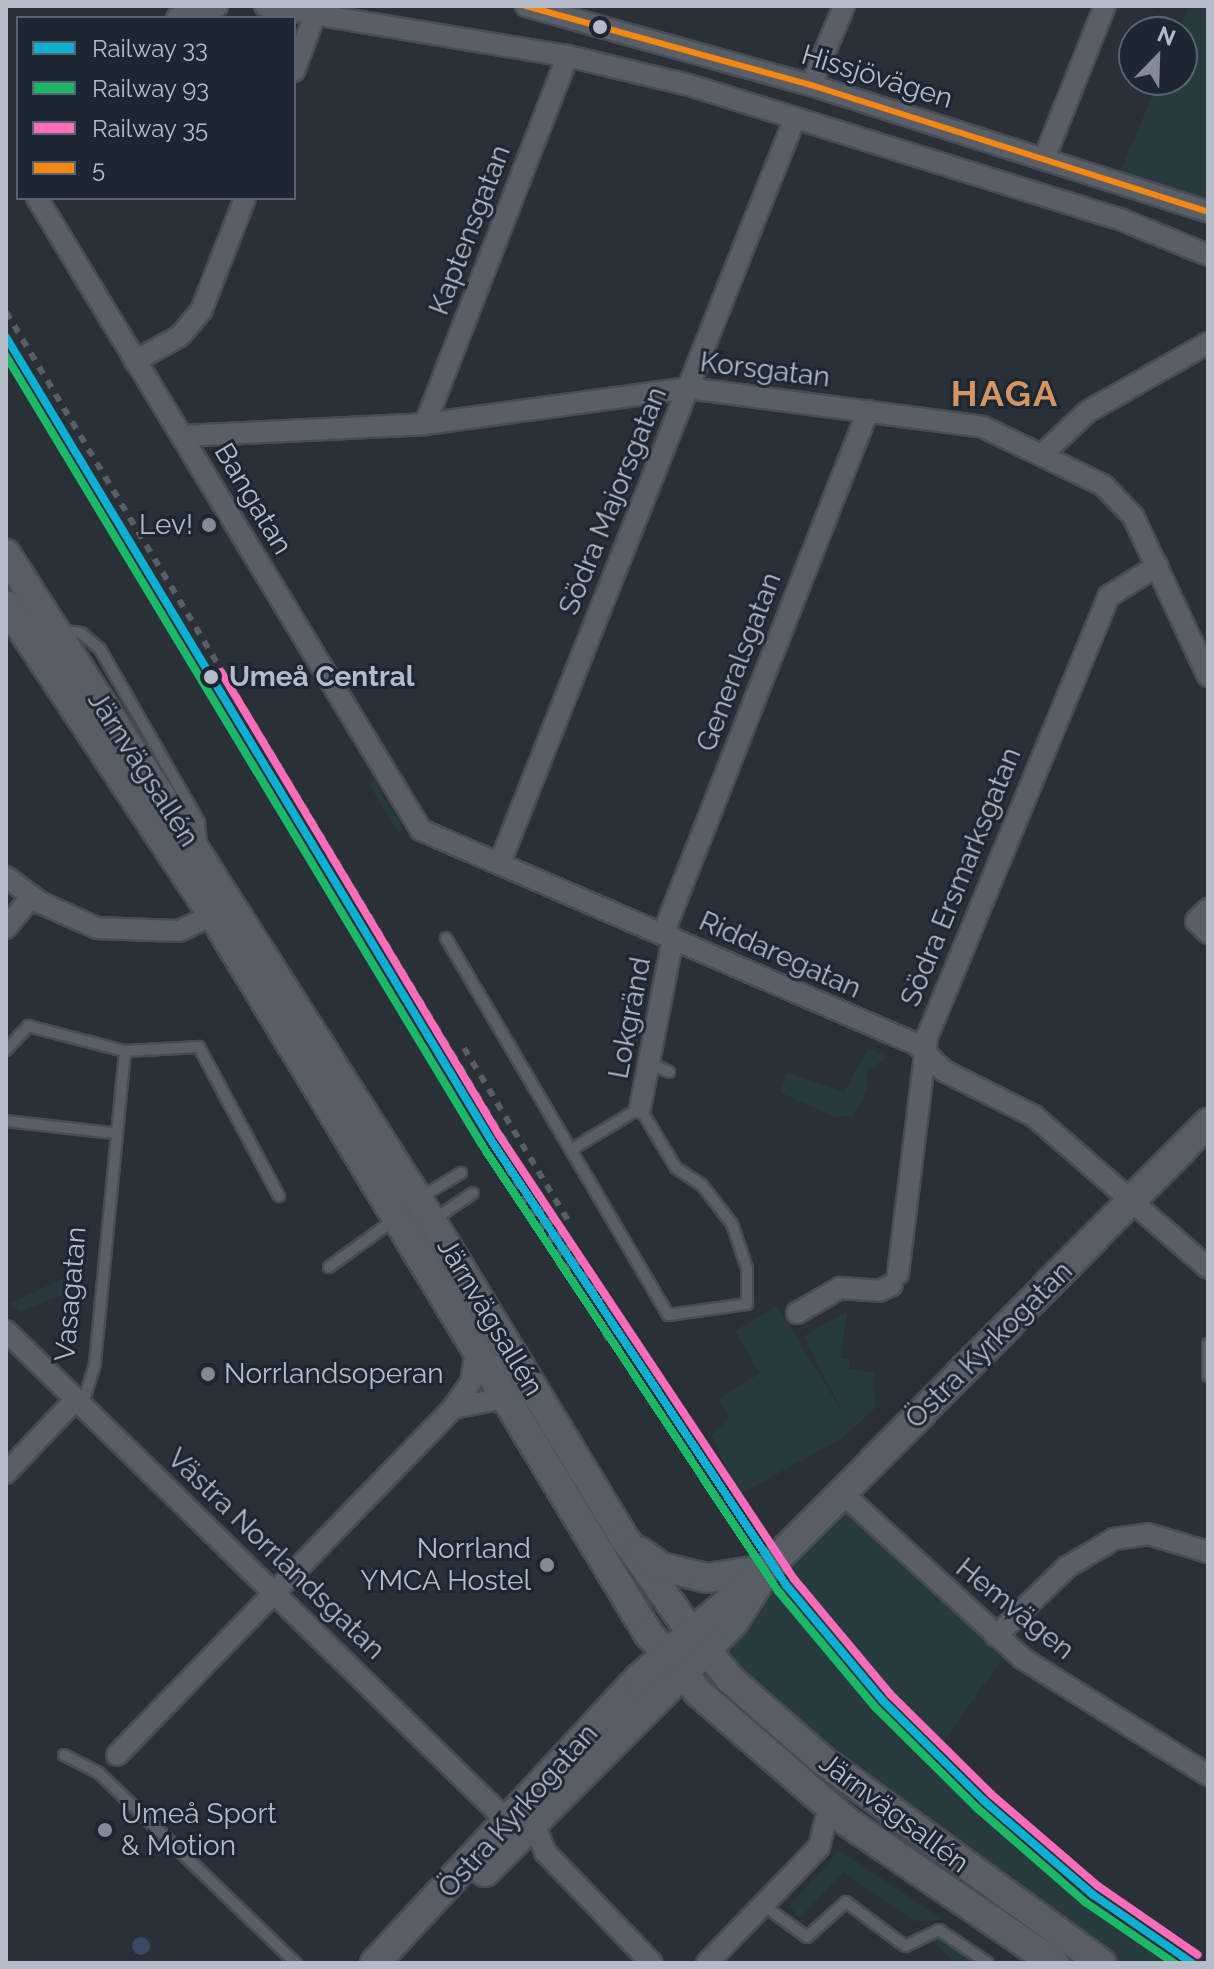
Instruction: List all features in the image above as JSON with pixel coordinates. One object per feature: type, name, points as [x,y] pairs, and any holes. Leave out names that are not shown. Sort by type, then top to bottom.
[{"type":"main road","name":"Järnvägsallén","points":[[6,554],[13,606],[223,911],[624,1538],[698,1641],[822,1760],[1101,1963]]},
{"type":"main road","name":"Järnvägsallén","points":[[13,606],[53,629],[201,859],[223,911]]},
{"type":"main road","name":"Östra Kyrkogatan","points":[[375,1963],[505,1819],[698,1641],[1208,1123]]},
{"type":"main road","name":"Järnvägsallén","points":[[416,1212],[476,1352],[673,1664],[829,1807],[1054,1963]]},
{"type":"main road","points":[[624,1538],[661,1567],[692,1576],[722,1579],[770,1566]]},
{"type":"main road","name":"Östra Kyrkogatan","points":[[397,1963],[534,1823],[673,1664]]},
{"type":"street","points":[[184,16],[217,6]]},
{"type":"street","points":[[265,6],[317,10],[568,56],[795,118],[1120,219],[1208,255]]},
{"type":"street","name":"Hissjövägen","points":[[526,6],[811,85],[1208,212]]},
{"type":"street","points":[[811,85],[844,6]]},
{"type":"street","points":[[1044,159],[1105,6]]},
{"type":"street","points":[[296,66],[317,10]]},
{"type":"street","name":"Kaptensgatan","points":[[425,424],[568,56]]},
{"type":"street","name":"Södra Majorsgatan","points":[[501,860],[795,118]]},
{"type":"street","name":"Bangatan","points":[[38,200],[421,830]]},
{"type":"street","points":[[135,361],[180,336],[201,311],[244,200]]},
{"type":"street","points":[[1045,452],[1087,412],[1208,343]]},
{"type":"street","name":"Korsgatan","points":[[182,436],[425,424],[688,388],[983,427],[1045,452],[1113,496],[1133,516],[1208,676]]},
{"type":"street","name":"Generalsgatan","points":[[668,936],[868,411]]},
{"type":"street","name":"Södra Ersmarksgatan","points":[[797,1313],[840,1288],[879,1291],[895,1280],[929,1059],[927,1037],[1109,596],[1157,566]]},
{"type":"street","name":"Riddaregatan","points":[[421,830],[501,860],[916,1044],[929,1059],[1034,1116],[1208,1268]]},
{"type":"street","points":[[6,877],[31,897],[86,924],[126,932],[179,931],[223,911]]},
{"type":"street","points":[[6,928],[31,897]]},
{"type":"street","points":[[1208,909],[1196,921],[1208,933]]},
{"type":"street","name":"Lokgränd","points":[[640,1108],[660,1068],[668,936]]},
{"type":"street","name":"Västra Norrlandsgatan","points":[[6,1331],[505,1819]]},
{"type":"street","points":[[117,1755],[453,1408],[471,1382],[476,1352]]},
{"type":"street","points":[[453,1408],[504,1398]]},
{"type":"street","name":"Vasagatan","points":[[6,1473],[75,1400]]},
{"type":"street","name":"Hemvägen","points":[[842,1493],[996,1636],[1208,1775]]},
{"type":"street","points":[[996,1636],[1067,1567],[1114,1539],[1148,1534],[1208,1552]]},
{"type":"street","points":[[707,1963],[825,1840],[829,1807]]},
{"type":"street","points":[[534,1823],[545,1852],[578,1891],[652,1963]]},
{"type":"lane","points":[[446,938],[668,1315],[747,1304],[747,1268],[732,1224],[702,1185],[676,1168],[640,1108],[571,1150]]},
{"type":"lane","points":[[6,1050],[28,1026],[125,1051],[199,1047],[279,1196]]},
{"type":"lane","points":[[6,1121],[113,1133],[125,1051]]},
{"type":"lane","name":"Vasagatan","points":[[75,1400],[85,1396],[95,1364],[113,1133]]},
{"type":"lane","points":[[329,1267],[416,1212],[461,1173]]},
{"type":"lane","points":[[416,1212],[473,1193]]},
{"type":"lane","points":[[1208,1344],[1208,1376]]},
{"type":"lane","points":[[64,1755],[99,1773],[296,1963]]},
{"type":"lane","points":[[99,1773],[117,1755]]},
{"type":"lane","points":[[763,1905],[807,1937],[846,1902],[905,1946],[939,1930],[988,1963]]},
{"type":"green space","points":[[1189,6],[1208,6],[1208,212],[1116,182],[1152,96],[1198,96],[1198,16],[1185,16]]},
{"type":"green space","points":[[374,781],[403,830],[398,833],[369,784]]},
{"type":"green space","points":[[868,1048],[888,1057],[866,1071],[868,1088],[853,1116],[834,1117],[781,1093],[786,1072],[844,1092]]},
{"type":"green space","points":[[69,1276],[84,1277],[83,1287],[20,1311],[11,1303]]},
{"type":"green space","points":[[777,1306],[843,1413],[804,1336],[847,1311],[841,1358],[850,1359],[849,1369],[874,1373],[875,1408],[841,1439],[740,1494],[711,1435],[729,1418],[718,1399],[760,1373],[735,1331]]},
{"type":"green space","points":[[842,1493],[1008,1650],[927,1766],[1084,1905],[1167,1963],[1101,1963],[706,1651]]},
{"type":"green space","points":[[839,1850],[944,1920],[914,1921],[843,1872],[800,1918],[789,1906]]},
{"type":"green space","points":[[939,1938],[963,1952],[974,1963],[954,1963],[932,1940]]},
{"type":"water","points":[[137,1937],[145,1937],[150,1946],[148,1953],[137,1955],[132,1950],[132,1942]]},
{"type":"railway","points":[[6,312],[601,1301]]},
{"type":"railway","points":[[464,1048],[570,1224]]},
{"type":"railway","points":[[491,1140],[609,1340]]},
{"type":"rail line","name":"33","points":[[6,337],[491,1140],[786,1585],[883,1701],[984,1801],[1092,1894],[1192,1963]]},
{"type":"rail line","name":"93","points":[[6,356],[482,1145],[778,1591],[875,1707],[977,1808],[1085,1902],[1174,1963]]},
{"type":"rail line","name":"35","points":[[221,672],[499,1135],[794,1579],[890,1694],[991,1794],[1098,1886],[1198,1955]]},
{"type":"transit line","name":"5","points":[[526,6],[811,85],[1208,212]]},
{"type":"place","name":"Lev!","points":[[209,525]]},
{"type":"place","name":"Umeå Central","points":[[211,677]]},
{"type":"place","name":"Norrlandsoperan","points":[[208,1374]]},
{"type":"place","name":"Norrland YMCA Hostel","points":[[547,1565]]},
{"type":"place","name":"Umeå Sport & Motion","points":[[105,1830]]},
{"type":"district","name":"HAGA","points":[[1005,394]]}]
